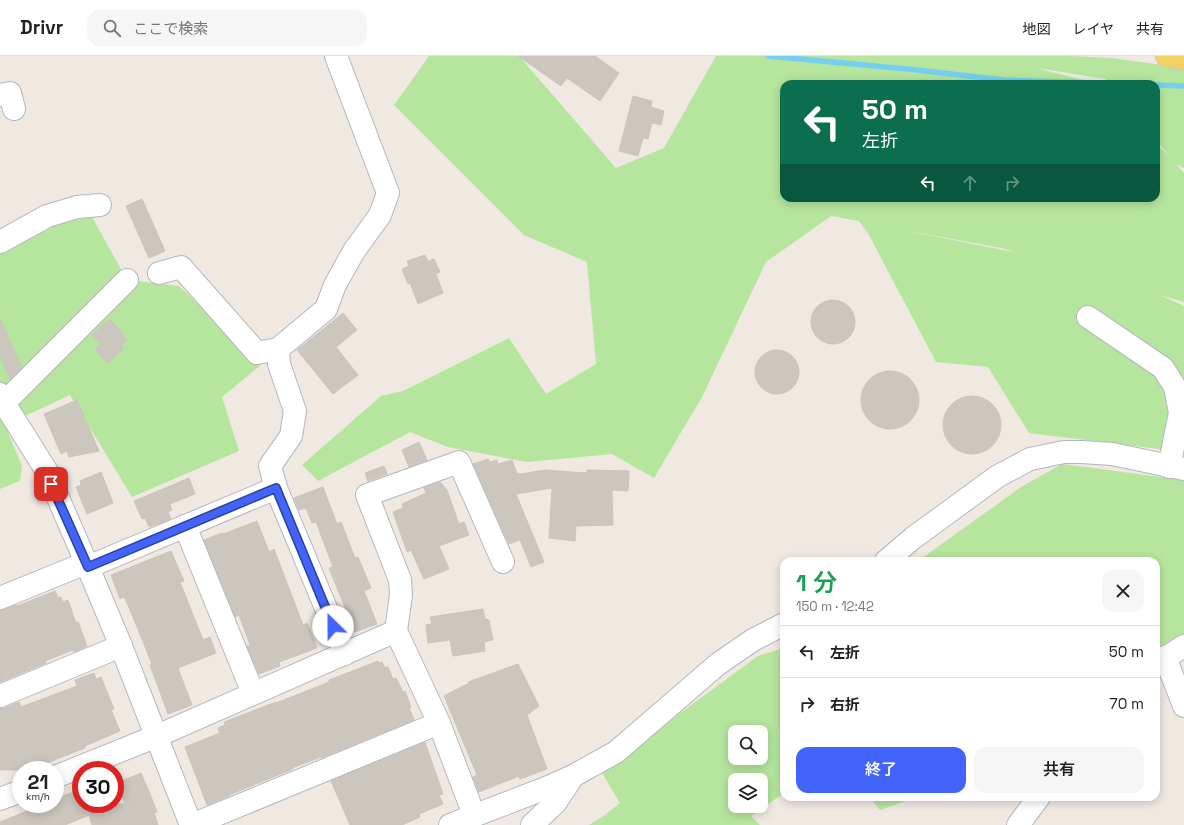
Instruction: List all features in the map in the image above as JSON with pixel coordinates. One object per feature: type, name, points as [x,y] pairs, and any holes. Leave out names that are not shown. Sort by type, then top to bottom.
[{"type":"main road","points":[[1167,56],[1184,58]]},
{"type":"street","points":[[159,273],[181,267],[257,354],[278,349],[326,309],[335,285],[354,251],[380,215],[388,194],[336,56]]},
{"type":"street","points":[[0,242],[47,216],[77,206],[100,205]]},
{"type":"street","points":[[127,280],[2,398],[46,470],[121,646],[192,825],[439,723]]},
{"type":"street","points":[[891,557],[913,538],[998,476],[1030,459],[1064,452],[1082,452],[1112,454],[1177,468],[1180,413],[1175,387],[1163,368],[1088,317]]},
{"type":"street","points":[[278,349],[279,364],[294,411],[290,436],[270,466],[276,488],[345,654]]},
{"type":"street","points":[[474,815],[439,723],[396,631],[401,595],[400,580],[367,495],[459,462],[503,562]]},
{"type":"street","points":[[0,598],[185,526],[276,488]]},
{"type":"street","points":[[185,526],[254,693]]},
{"type":"street","points":[[450,825],[546,788],[573,776],[616,752],[718,664],[754,640],[780,626]]},
{"type":"street","points":[[64,773],[157,736],[396,631]]},
{"type":"street","points":[[0,696],[121,646]]},
{"type":"street","points":[[1184,646],[1160,661],[1184,706]]},
{"type":"street","points":[[532,825],[556,802],[573,776]]},
{"type":"street","points":[[0,799],[12,794]]},
{"type":"street","points":[[1018,825],[1036,801]]},
{"type":"green space","points":[[429,56],[519,56],[616,168],[664,148],[716,56],[1071,56],[1111,58],[1184,68],[1184,168],[1176,164],[1184,173],[1184,302],[1160,295],[1184,306],[1184,452],[1029,433],[988,367],[936,362],[869,235],[859,221],[831,216],[766,262],[702,397],[654,478],[612,454],[527,462],[448,447],[410,432],[318,481],[302,465],[381,396],[403,391],[509,338],[546,394],[596,364],[587,262],[524,235],[394,105]],"holes":[[[898,229],[1001,248],[1018,253]]]},
{"type":"green space","points":[[92,217],[127,280],[179,286],[261,365],[222,397],[239,451],[132,497],[70,395],[25,416],[0,401],[0,248],[47,225]]},
{"type":"green space","points":[[0,414],[22,466],[20,481],[0,489]]},
{"type":"green space","points":[[1062,464],[1184,480],[1184,646],[1160,659],[1160,557],[924,557],[1021,487]]},
{"type":"green space","points":[[780,649],[780,796],[768,804],[768,773],[728,773],[728,813],[755,813],[751,816],[760,825],[589,825],[620,803],[601,771],[758,656]]},
{"type":"green space","points":[[872,801],[906,801],[880,810]]},
{"type":"building","points":[[518,56],[595,56],[619,73],[600,101],[567,78],[561,86]]},
{"type":"building","points":[[633,96],[652,101],[651,107],[664,111],[661,125],[652,123],[648,139],[643,138],[638,156],[619,151]]},
{"type":"building","points":[[142,199],[165,251],[149,258],[126,206]]},
{"type":"building","points":[[425,255],[428,261],[434,259],[440,272],[436,274],[443,293],[418,304],[410,283],[408,284],[402,269],[409,266],[407,261]]},
{"type":"building","points":[[833,300],[845,304],[851,310],[855,322],[851,334],[845,340],[833,344],[821,340],[815,334],[811,322],[815,310],[821,304]]},
{"type":"building","points":[[343,313],[357,330],[336,347],[358,375],[333,394],[297,350]]},
{"type":"building","points":[[0,318],[22,368],[10,379],[0,356]]},
{"type":"building","points":[[110,319],[127,340],[121,345],[124,349],[107,363],[95,349],[100,344],[92,335]]},
{"type":"building","points":[[777,350],[789,354],[795,360],[799,372],[795,384],[789,390],[777,394],[765,390],[759,384],[755,372],[759,360],[765,354]]},
{"type":"building","points":[[884,371],[896,371],[911,379],[919,394],[919,406],[911,421],[896,429],[884,429],[869,421],[861,406],[861,394],[869,379]]},
{"type":"building","points":[[966,396],[978,396],[993,404],[1001,419],[1001,431],[993,446],[978,454],[966,454],[951,446],[943,431],[943,419],[951,404]]},
{"type":"building","points":[[77,400],[99,451],[69,457],[67,451],[61,454],[44,414]]},
{"type":"building","points":[[419,442],[427,460],[409,467],[402,450]]},
{"type":"building","points":[[488,459],[490,462],[497,460],[498,464],[512,460],[517,474],[545,470],[587,473],[587,470],[629,471],[628,491],[612,490],[613,525],[576,526],[575,541],[549,538],[552,488],[516,494],[544,562],[531,567],[520,540],[509,544],[473,464]]},
{"type":"building","points":[[384,466],[387,474],[368,481],[365,473]]},
{"type":"building","points":[[101,472],[113,503],[87,514],[76,487],[81,485],[80,481]]},
{"type":"building","points":[[189,478],[195,494],[170,504],[172,510],[168,512],[171,519],[149,527],[145,518],[142,519],[134,501]]},
{"type":"building","points":[[440,482],[447,490],[459,524],[464,522],[469,535],[439,546],[449,569],[424,579],[411,550],[407,552],[393,512],[403,508],[402,504],[426,493],[424,488]]},
{"type":"building","points":[[323,487],[337,524],[341,522],[355,558],[358,557],[371,588],[364,591],[377,624],[355,632],[329,568],[333,567],[316,522],[312,523],[306,508],[299,510],[294,498]]},
{"type":"building","points":[[257,521],[269,552],[274,549],[303,625],[307,623],[317,648],[279,662],[280,666],[259,674],[247,646],[250,645],[239,615],[235,617],[204,540]]},
{"type":"building","points":[[171,551],[184,581],[180,582],[203,640],[210,637],[216,653],[178,668],[192,705],[168,714],[150,665],[152,664],[128,605],[124,597],[120,599],[111,575]]},
{"type":"building","points":[[55,591],[58,598],[61,597],[63,602],[68,600],[76,623],[78,622],[87,646],[74,652],[73,650],[45,661],[46,663],[0,682],[0,611]]},
{"type":"building","points":[[483,609],[485,619],[489,620],[493,640],[484,642],[485,651],[453,656],[450,640],[428,643],[426,625],[432,624],[430,617]]},
{"type":"building","points":[[378,661],[380,663],[382,662],[385,668],[388,667],[393,679],[396,678],[403,692],[405,691],[411,707],[409,708],[414,720],[321,758],[292,768],[293,769],[207,805],[185,747],[220,733],[218,728],[225,725],[224,722],[276,703]]},
{"type":"building","points":[[518,664],[539,706],[527,715],[547,769],[520,779],[519,776],[479,792],[473,777],[477,775],[444,696],[469,683],[468,682]]},
{"type":"building","points":[[94,673],[96,679],[101,677],[114,709],[111,710],[120,731],[85,746],[85,748],[52,761],[12,761],[12,770],[0,770],[0,708],[5,708],[19,702],[21,707],[77,686],[75,680]]},
{"type":"building","points":[[425,742],[443,794],[439,795],[443,804],[419,814],[420,817],[402,825],[350,825],[331,781]]},
{"type":"building","points":[[141,773],[157,812],[154,813],[158,825],[92,825],[89,815],[65,825],[0,825],[0,822],[22,813],[64,813],[64,796],[72,792],[72,813],[124,813],[124,780]]},
{"type":"waterway","points":[[768,56],[1004,80]]},
{"type":"waterway","points":[[1160,85],[1184,86]]},
{"type":"route","points":[[51,484],[88,567],[276,488],[333,626]]}]
